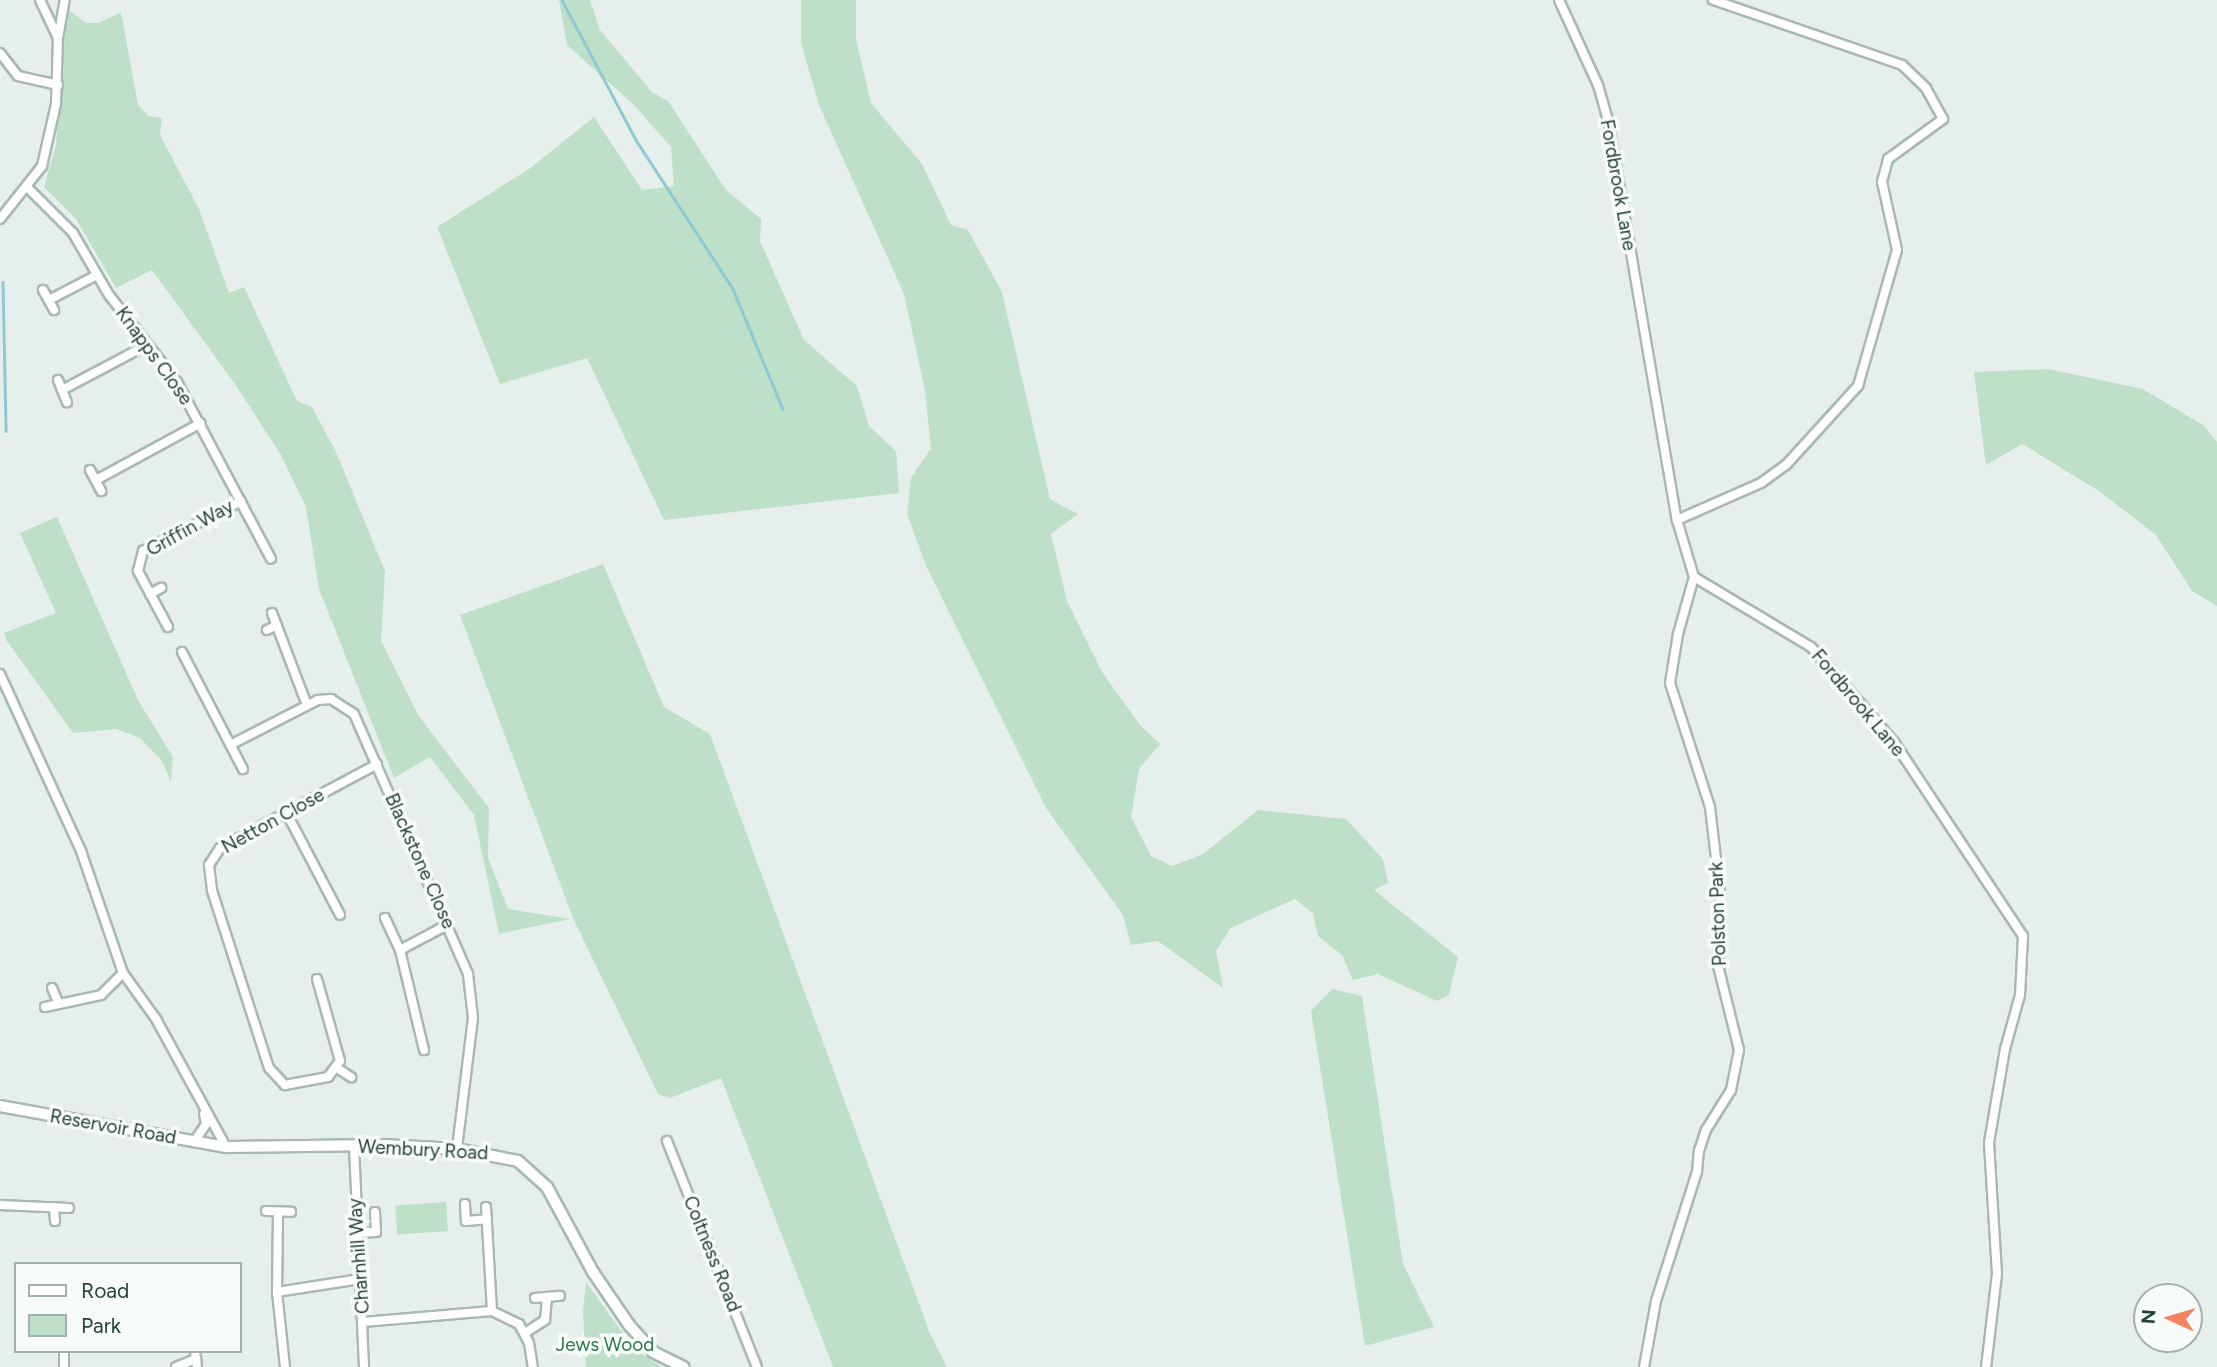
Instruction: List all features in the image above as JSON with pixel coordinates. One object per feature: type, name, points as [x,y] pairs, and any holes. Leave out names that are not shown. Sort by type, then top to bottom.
[{"type":"street","points":[[40,0],[58,38]]},
{"type":"street","points":[[0,219],[28,188],[42,166],[58,85],[58,38],[65,0]]},
{"type":"street","name":"Fordbrook Lane","points":[[1559,0],[1598,85],[1609,124],[1676,520],[1694,578],[1811,647],[1894,741],[2022,936],[2020,995],[2005,1049],[1989,1143],[1997,1274],[1986,1367]]},
{"type":"street","points":[[1676,520],[1761,483],[1786,465],[1858,386],[1897,250],[1882,182],[1888,159],[1943,118],[1926,88],[1902,65],[1713,0]]},
{"type":"street","points":[[1,59],[18,76],[58,85]]},
{"type":"street","name":"Knapps Close","points":[[28,188],[73,233],[97,275],[145,346],[177,382],[241,501],[256,538],[271,559]]},
{"type":"street","points":[[49,300],[97,275]]},
{"type":"street","points":[[43,290],[54,310]]},
{"type":"street","points":[[62,390],[145,346]]},
{"type":"street","points":[[58,380],[67,402]]},
{"type":"street","points":[[96,480],[201,424]]},
{"type":"street","points":[[90,470],[101,491]]},
{"type":"street","name":"Griffin Way","points":[[168,627],[138,571],[143,551],[241,501]]},
{"type":"street","name":"Polston Park","points":[[1644,1367],[1656,1301],[1697,1172],[1699,1151],[1706,1130],[1731,1090],[1739,1051],[1718,966],[1721,901],[1710,807],[1670,683],[1678,634],[1694,578]]},
{"type":"street","name":"Griffin Way","points":[[150,594],[161,587]]},
{"type":"street","points":[[272,613],[307,705]]},
{"type":"street","points":[[267,630],[277,625]]},
{"type":"street","points":[[181,652],[243,769]]},
{"type":"street","points":[[0,674],[81,851],[124,973],[156,1019],[226,1147]]},
{"type":"street","points":[[186,684],[196,678]]},
{"type":"street","name":"Blackstone Close","points":[[232,744],[307,705],[331,699],[354,714],[447,925],[472,993],[457,1149]]},
{"type":"street","name":"Netton Close","points":[[337,1068],[328,1077],[296,1086],[274,1078],[209,876],[213,856],[286,812],[377,764]]},
{"type":"street","points":[[286,812],[340,915]]},
{"type":"street","points":[[322,906],[332,900]]},
{"type":"street","points":[[385,918],[400,950],[424,1050]]},
{"type":"street","points":[[400,950],[447,925]]},
{"type":"street","points":[[229,943],[240,940]]},
{"type":"street","points":[[45,1007],[58,1002],[101,995],[124,973]]},
{"type":"street","points":[[317,979],[340,1048],[337,1068],[351,1077]]},
{"type":"street","points":[[52,988],[58,1002]]},
{"type":"street","points":[[313,996],[322,992]]},
{"type":"street","points":[[415,1010],[426,1007]]},
{"type":"street","name":"Reservoir Road","points":[[0,1106],[226,1147]]},
{"type":"street","points":[[194,1142],[206,1124],[203,1108]]},
{"type":"street","name":"Coltness Road","points":[[667,1141],[757,1367]]},
{"type":"street","name":"Wembury Road","points":[[226,1147],[354,1146],[457,1149],[506,1157],[538,1175],[593,1272],[629,1325],[653,1352],[684,1367]]},
{"type":"street","name":"Charnhill Way","points":[[354,1146],[364,1367]]},
{"type":"street","points":[[465,1204],[466,1221],[487,1219]]},
{"type":"street","points":[[0,1205],[69,1208]]},
{"type":"street","points":[[54,1207],[55,1221]]},
{"type":"street","points":[[486,1207],[492,1311]]},
{"type":"street","points":[[266,1211],[290,1212]]},
{"type":"street","points":[[278,1212],[277,1292],[285,1367]]},
{"type":"street","points":[[356,1233],[376,1232],[375,1212]]},
{"type":"street","points":[[277,1292],[359,1279]]},
{"type":"street","points":[[535,1298],[560,1296]]},
{"type":"street","points":[[525,1334],[545,1320],[547,1297]]},
{"type":"street","points":[[363,1322],[492,1311],[519,1324],[525,1334],[533,1367]]},
{"type":"street","points":[[176,1367],[196,1359]]},
{"type":"green space","points":[[559,0],[590,0],[600,30],[652,92],[668,101],[726,190],[761,219],[760,241],[804,340],[857,386],[869,426],[896,451],[899,493],[664,520],[587,358],[500,384],[437,227],[529,169],[594,117],[642,190],[674,186],[671,147],[633,104],[567,45]]},
{"type":"green space","points":[[801,0],[856,0],[856,39],[871,103],[922,164],[951,225],[968,230],[1002,292],[1050,499],[1078,514],[1051,534],[1067,601],[1102,672],[1140,725],[1160,744],[1139,769],[1131,817],[1151,856],[1172,866],[1203,854],[1258,810],[1346,819],[1383,859],[1388,883],[1374,890],[1458,957],[1449,995],[1437,1001],[1378,974],[1353,980],[1342,955],[1318,936],[1313,913],[1295,899],[1231,928],[1216,951],[1223,988],[1158,941],[1131,945],[1123,915],[1046,808],[927,568],[907,514],[911,478],[931,448],[925,390],[904,294],[819,105],[801,43]]},
{"type":"green space","points":[[67,9],[86,23],[99,23],[121,12],[138,105],[148,116],[162,118],[160,135],[199,209],[229,293],[244,287],[297,401],[312,407],[336,452],[385,571],[381,641],[418,715],[489,808],[488,858],[508,909],[570,919],[499,934],[474,815],[430,757],[394,778],[319,589],[306,507],[281,455],[235,384],[152,270],[116,288],[76,219],[44,187],[56,145]]},
{"type":"green space","points":[[2048,369],[2143,389],[2203,425],[2217,442],[2217,606],[2192,591],[2156,535],[2099,491],[2022,444],[1986,465],[1974,372]]},
{"type":"green space","points":[[57,517],[139,702],[173,757],[171,782],[162,761],[140,738],[116,729],[73,733],[7,641],[4,633],[56,613],[20,533]]},
{"type":"green space","points":[[603,564],[664,707],[710,734],[929,1331],[947,1367],[833,1367],[721,1078],[670,1098],[658,1094],[573,918],[460,615]]},
{"type":"green space","points":[[1332,989],[1362,996],[1403,1264],[1434,1327],[1365,1346],[1311,1011]]},
{"type":"green space","points":[[446,1202],[448,1231],[397,1234],[395,1206]]},
{"type":"green space","name":"Jews Wood","points":[[586,1282],[635,1350],[662,1367],[586,1367],[583,1312]]},
{"type":"waterway","points":[[562,0],[636,140],[733,289],[783,409]]},
{"type":"waterway","points":[[3,282],[6,431]]}]
